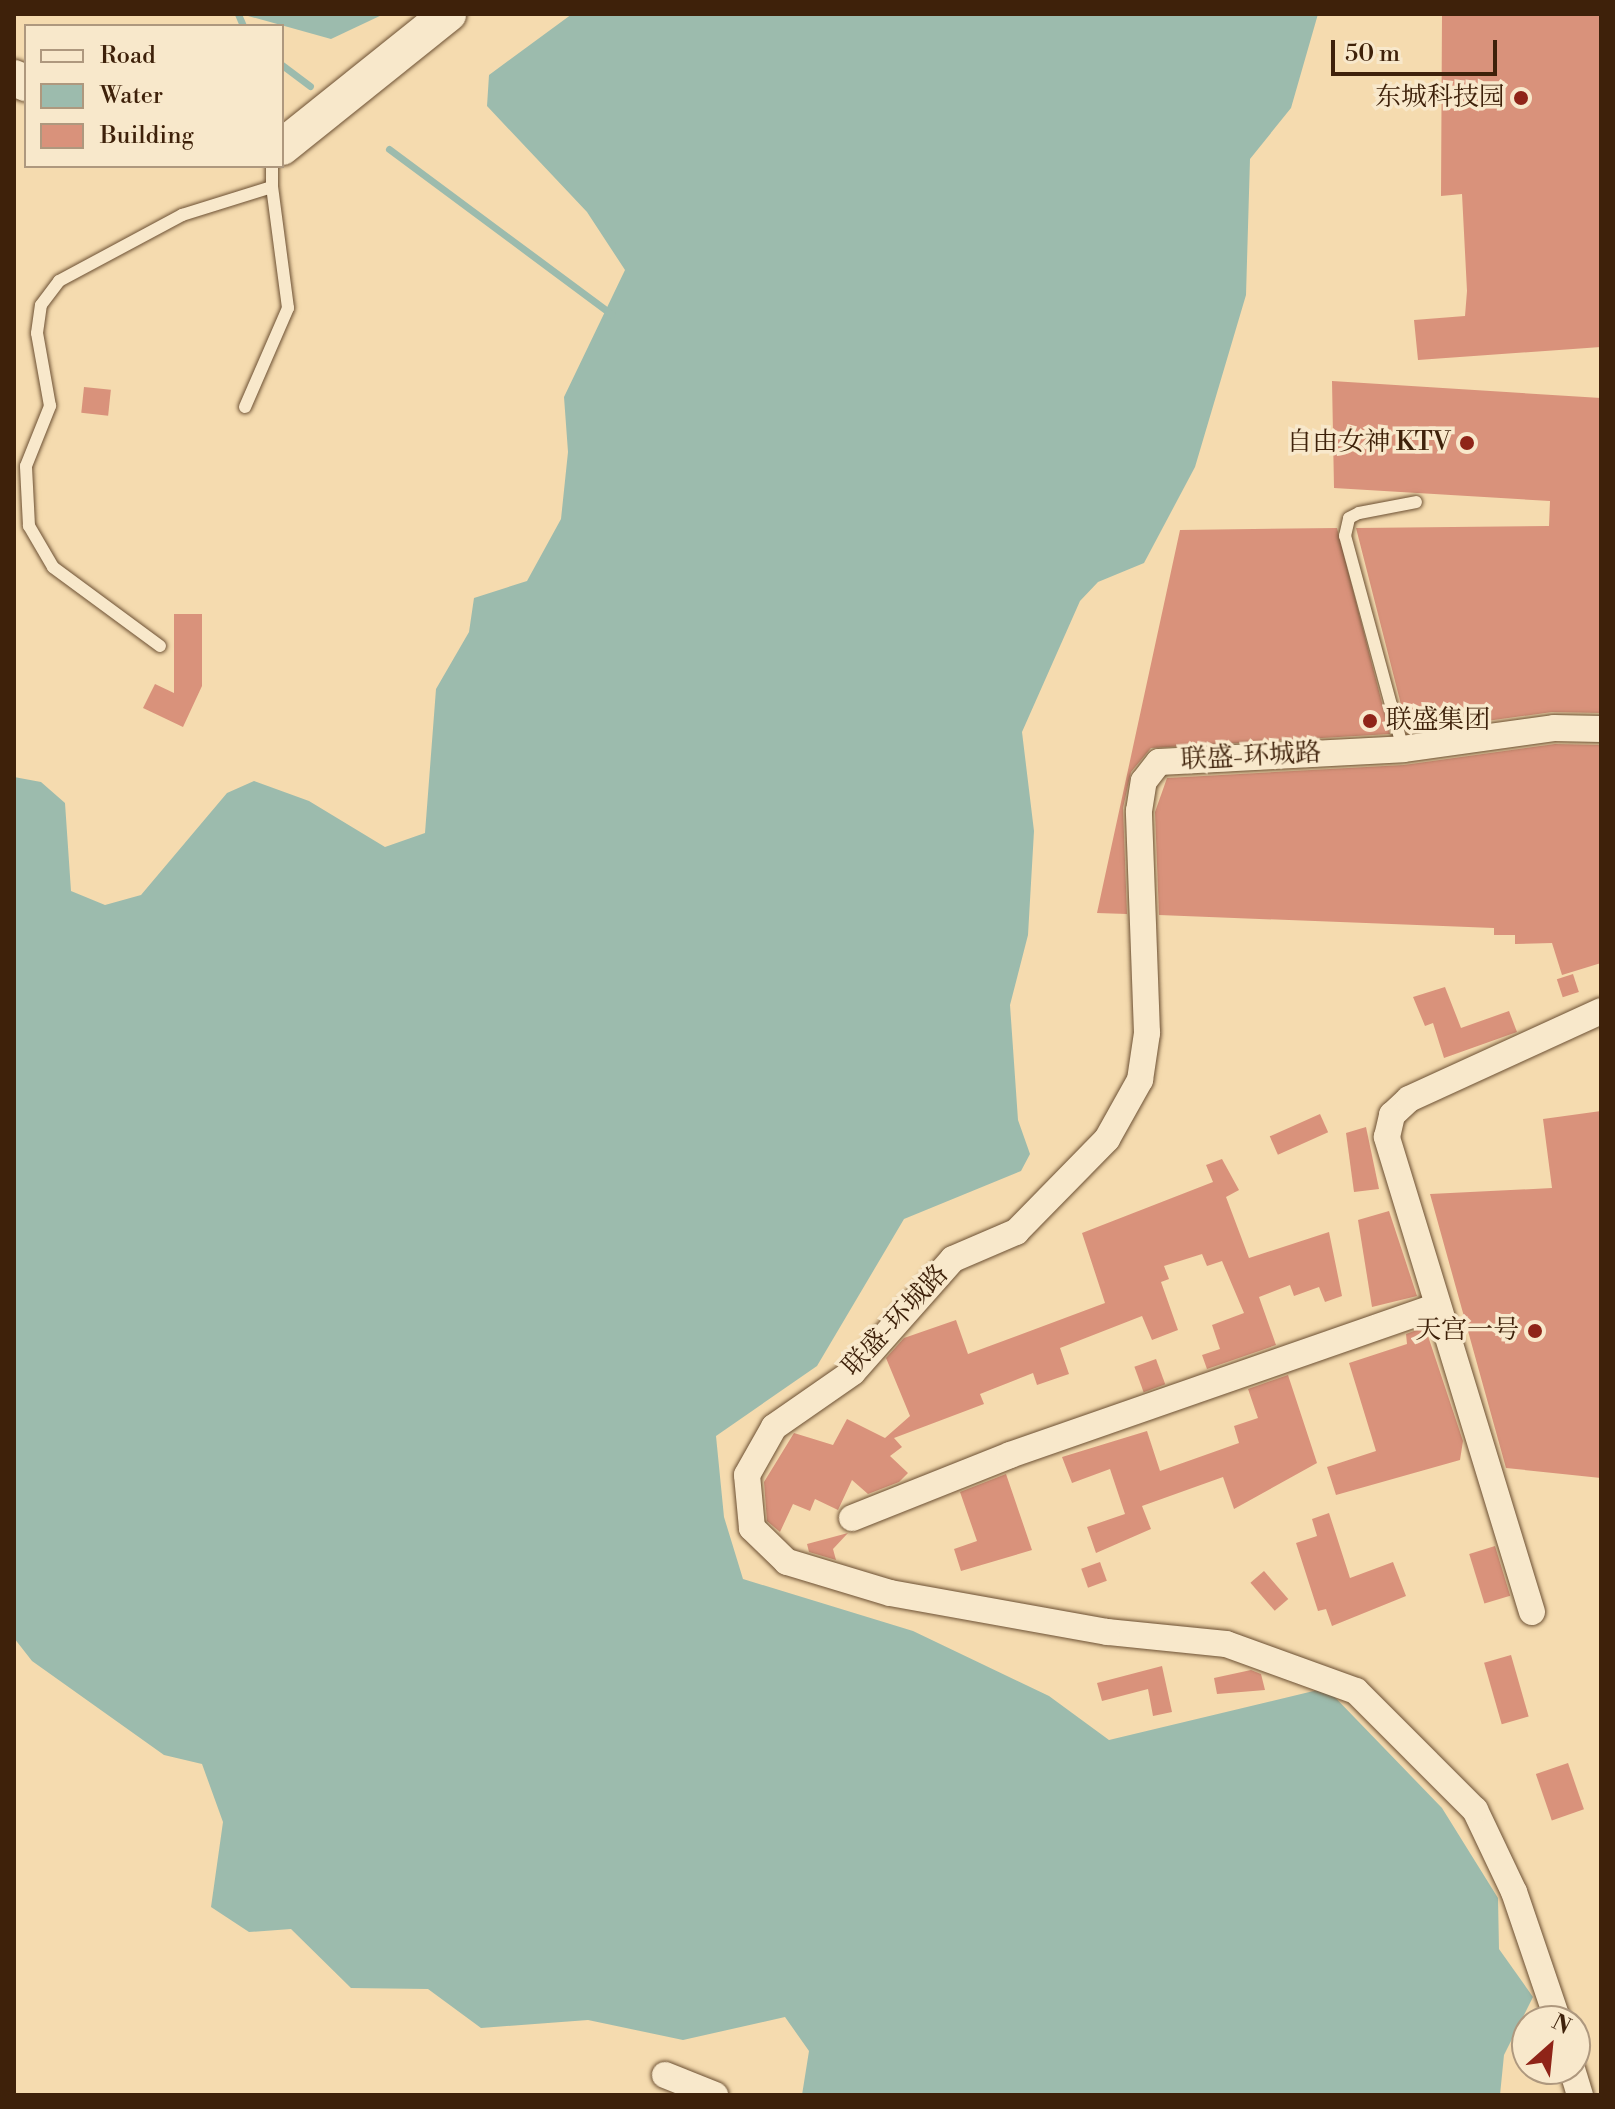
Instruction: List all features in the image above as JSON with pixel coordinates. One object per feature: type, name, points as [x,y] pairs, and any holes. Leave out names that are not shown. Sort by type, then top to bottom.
[{"type":"street","points":[[284,145],[448,14]]},
{"type":"street","name":"联盛-环城路","points":[[1553,2005],[1514,1892],[1475,1810],[1443,1771],[1356,1691],[1226,1644],[1107,1632],[890,1593],[787,1562],[752,1528],[747,1475],[774,1427],[853,1372],[953,1259],[1016,1232],[1107,1139],[1140,1080],[1147,1033],[1139,811],[1144,781],[1159,762],[1403,749],[1541,729],[1601,729]]},
{"type":"street","points":[[1532,1612],[1387,1156],[1392,1115],[1427,1089],[1601,1011]]},
{"type":"street","points":[[852,1518],[1010,1455],[1434,1307]]},
{"type":"street","points":[[665,2075],[715,2095]]},
{"type":"lane","points":[[245,407],[288,308],[272,168]]},
{"type":"lane","points":[[160,646],[53,567],[29,526],[26,466],[50,406],[37,333],[41,305],[59,281],[182,215],[272,187]]},
{"type":"lane","points":[[1403,749],[1345,536],[1349,518],[1359,513],[1416,502]]},
{"type":"water","points":[[241,14],[384,14],[331,39]]},
{"type":"water","points":[[572,14],[1318,14],[1291,108],[1250,159],[1246,295],[1195,467],[1144,563],[1098,582],[1080,601],[1022,732],[1034,831],[1028,935],[1010,1005],[1018,1120],[1030,1154],[1021,1171],[904,1219],[817,1366],[716,1436],[724,1517],[743,1579],[913,1631],[1049,1696],[1109,1740],[1326,1688],[1442,1808],[1498,1898],[1499,1949],[1533,1997],[1529,2005],[1511,2005],[1511,2041],[1504,2055],[1500,2095],[802,2095],[809,2051],[785,2017],[683,2040],[588,2020],[481,2028],[428,1989],[351,1988],[291,1929],[249,1932],[211,1907],[223,1822],[202,1764],[164,1755],[32,1661],[14,1638],[14,777],[41,782],[65,803],[71,891],[105,905],[141,895],[227,793],[254,781],[309,801],[385,847],[425,833],[436,689],[469,632],[474,598],[527,581],[561,519],[568,452],[564,397],[625,270],[587,212],[487,106],[489,75]]},
{"type":"building","points":[[1442,14],[1601,14],[1601,347],[1418,360],[1414,320],[1465,316],[1467,291],[1462,194],[1441,196]]},
{"type":"building","points":[[1332,381],[1601,398],[1601,713],[1552,712],[1408,732],[1356,528],[1549,526],[1550,501],[1334,488]]},
{"type":"building","points":[[84,387],[111,390],[108,416],[81,413]]},
{"type":"building","points":[[1337,528],[1390,734],[1151,748],[1131,772],[1123,808],[1127,914],[1097,913],[1180,530]]},
{"type":"building","points":[[174,614],[202,614],[202,686],[183,727],[143,708],[155,684],[174,693]]},
{"type":"building","points":[[1555,744],[1601,745],[1601,963],[1562,975],[1552,943],[1515,944],[1515,935],[1494,935],[1494,928],[1159,915],[1155,812],[1167,778],[1404,765]]},
{"type":"building","points":[[1573,974],[1579,992],[1563,997],[1557,979]]},
{"type":"building","points":[[1445,987],[1461,1028],[1509,1011],[1517,1032],[1444,1058],[1433,1023],[1425,1026],[1413,997]]},
{"type":"building","name":"天宫一号","points":[[1601,1111],[1601,1478],[1506,1468],[1430,1194],[1552,1188],[1543,1119]]},
{"type":"building","points":[[1320,1114],[1328,1132],[1278,1155],[1270,1136]]},
{"type":"building","points":[[1366,1127],[1379,1189],[1354,1192],[1346,1133]]},
{"type":"building","points":[[1222,1159],[1239,1190],[1226,1197],[1249,1258],[1329,1232],[1342,1296],[1325,1302],[1319,1287],[1294,1296],[1290,1285],[1259,1297],[1276,1345],[1207,1369],[1202,1355],[1220,1349],[1212,1325],[1244,1313],[1222,1261],[1207,1266],[1202,1254],[1164,1266],[1169,1279],[1161,1282],[1178,1330],[1152,1340],[1142,1316],[1060,1348],[1069,1374],[1037,1385],[1033,1373],[980,1394],[984,1404],[894,1438],[902,1447],[890,1456],[908,1473],[899,1482],[868,1494],[852,1480],[838,1510],[815,1499],[810,1511],[793,1504],[780,1532],[767,1521],[764,1482],[794,1433],[833,1445],[847,1419],[885,1438],[910,1416],[886,1358],[904,1338],[956,1320],[968,1354],[1105,1303],[1082,1233],[1213,1182],[1206,1165]]},
{"type":"building","points":[[1389,1211],[1417,1296],[1372,1307],[1358,1220]]},
{"type":"building","points":[[1425,1327],[1463,1441],[1460,1460],[1336,1495],[1327,1467],[1376,1451],[1349,1363],[1407,1344],[1406,1334]]},
{"type":"building","points":[[1156,1359],[1165,1384],[1144,1392],[1134,1367]]},
{"type":"building","points":[[1288,1375],[1317,1463],[1234,1509],[1223,1477],[1142,1506],[1151,1529],[1096,1553],[1087,1527],[1125,1514],[1110,1469],[1072,1483],[1062,1457],[1147,1431],[1160,1471],[1239,1443],[1234,1426],[1258,1418],[1248,1389]]},
{"type":"building","points":[[1006,1474],[1032,1550],[961,1571],[954,1549],[977,1541],[960,1492]]},
{"type":"building","points":[[1329,1513],[1350,1578],[1393,1562],[1406,1596],[1332,1626],[1326,1609],[1318,1611],[1296,1543],[1317,1536],[1312,1519]]},
{"type":"building","points":[[848,1533],[833,1549],[836,1560],[809,1552],[807,1544]]},
{"type":"building","points":[[1495,1546],[1510,1596],[1484,1604],[1469,1554]]},
{"type":"building","points":[[1100,1562],[1107,1581],[1088,1588],[1081,1569]]},
{"type":"building","points":[[1264,1571],[1288,1599],[1275,1611],[1250,1583]]},
{"type":"building","points":[[1511,1655],[1529,1717],[1502,1724],[1484,1663]]},
{"type":"building","points":[[1162,1666],[1172,1712],[1153,1716],[1148,1689],[1102,1701],[1097,1683]]},
{"type":"building","points":[[1251,1670],[1261,1674],[1265,1690],[1217,1694],[1214,1678]]},
{"type":"building","points":[[1568,1763],[1584,1809],[1552,1820],[1536,1774]]},
{"type":"waterway","points":[[238,14],[242,24]]},
{"type":"waterway","points":[[284,66],[310,86]]},
{"type":"waterway","points":[[389,149],[611,314]]},
{"type":"place","name":"东城科技园","points":[[1521,98]]},
{"type":"place","name":"自由女神 KTV","points":[[1467,443]]},
{"type":"place","name":"联盛集团","points":[[1370,721]]},
{"type":"place","name":"天宫一号","points":[[1535,1331]]}]
